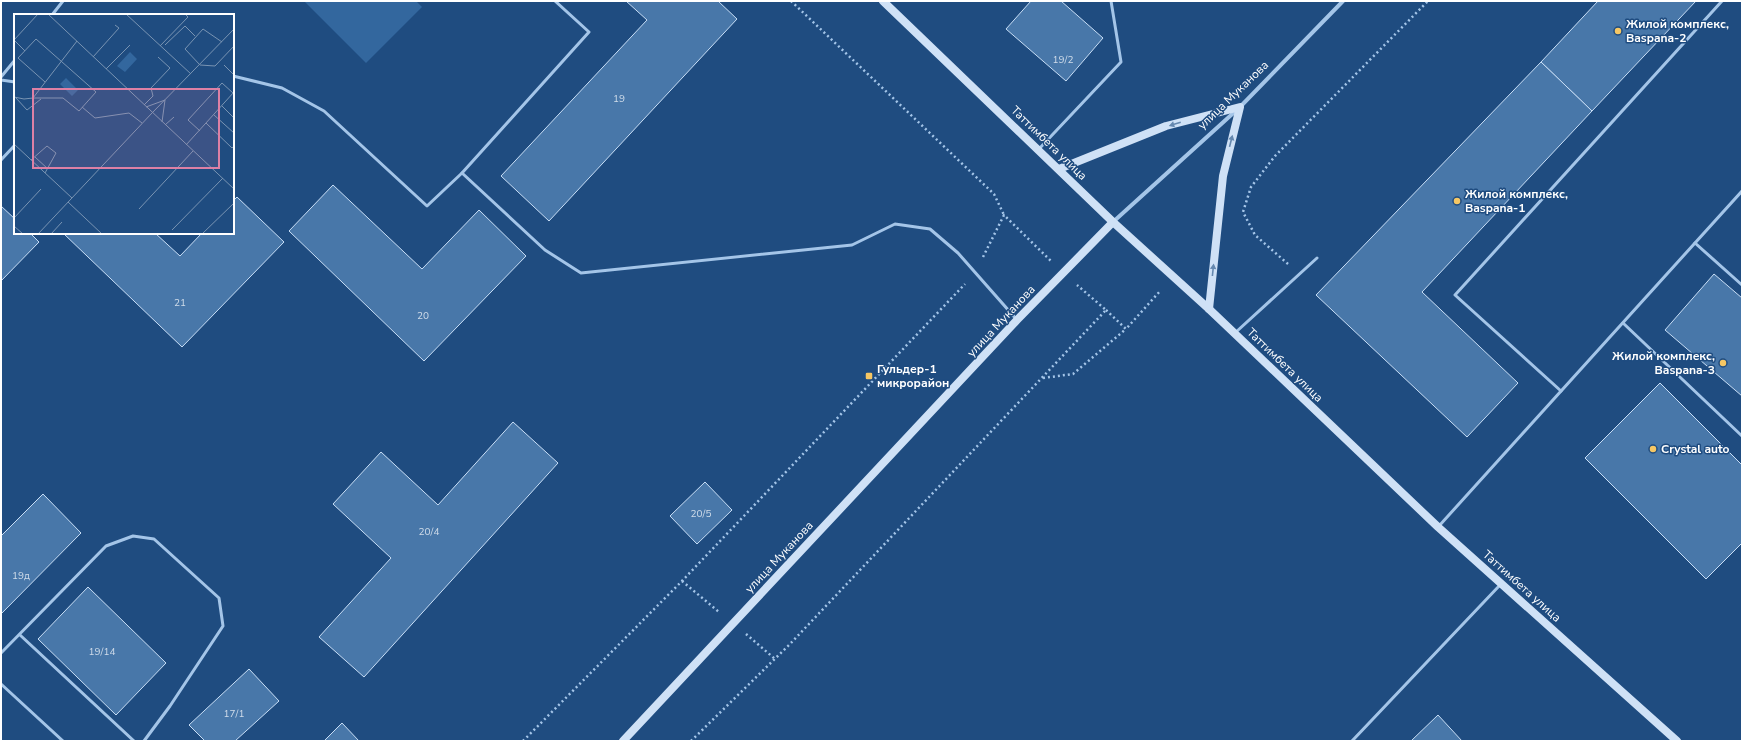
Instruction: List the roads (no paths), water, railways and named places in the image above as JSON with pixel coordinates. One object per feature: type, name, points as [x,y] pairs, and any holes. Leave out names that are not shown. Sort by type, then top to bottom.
[{"type":"main road","name":"Таттимбета улица","points":[[883,1],[1113,222],[1209,309],[1438,527],[1677,741]]},
{"type":"main road","points":[[1059,169],[1166,126],[1240,107],[1223,176],[1209,309]]},
{"type":"main road","name":"улица Муканова","points":[[623,741],[1017,320],[1113,222]]},
{"type":"street","name":"улица Муканова","points":[[1113,222],[1240,107],[1343,1]]},
{"type":"lane","points":[[53,14],[63,1]]},
{"type":"lane","points":[[234,76],[282,88],[324,110],[427,206],[462,172],[589,32],[555,1]]},
{"type":"lane","points":[[1038,150],[1120,62],[1111,1]]},
{"type":"lane","points":[[1562,391],[1455,295],[1722,1]]},
{"type":"lane","points":[[14,61],[1,78],[14,82]]},
{"type":"lane","points":[[1,160],[14,146]]},
{"type":"lane","points":[[462,172],[545,250],[581,274],[852,245],[895,224],[930,229],[958,253],[1017,320]]},
{"type":"lane","points":[[1438,527],[1742,191]]},
{"type":"lane","points":[[1696,243],[1742,285]]},
{"type":"lane","points":[[1235,334],[1317,258]]},
{"type":"lane","points":[[1623,323],[1742,436]]},
{"type":"lane","points":[[1,653],[106,546],[133,536],[154,539],[219,598],[224,626],[170,706],[144,741]]},
{"type":"lane","points":[[1352,741],[1502,584]]},
{"type":"lane","points":[[20,635],[134,741]]},
{"type":"lane","points":[[1,684],[63,741]]},
{"type":"place","name":"Жилой комплекс, Baspana-2","points":[[1618,31]]},
{"type":"place","name":"Жилой комплекс, Baspana-1","points":[[1457,201]]},
{"type":"place","name":"Жилой комплекс, Baspana-3","points":[[1723,363]]},
{"type":"place","name":"Гульдер-1 микрорайон","points":[[869,376]]},
{"type":"place","name":"Crystal auto","points":[[1653,449]]}]
